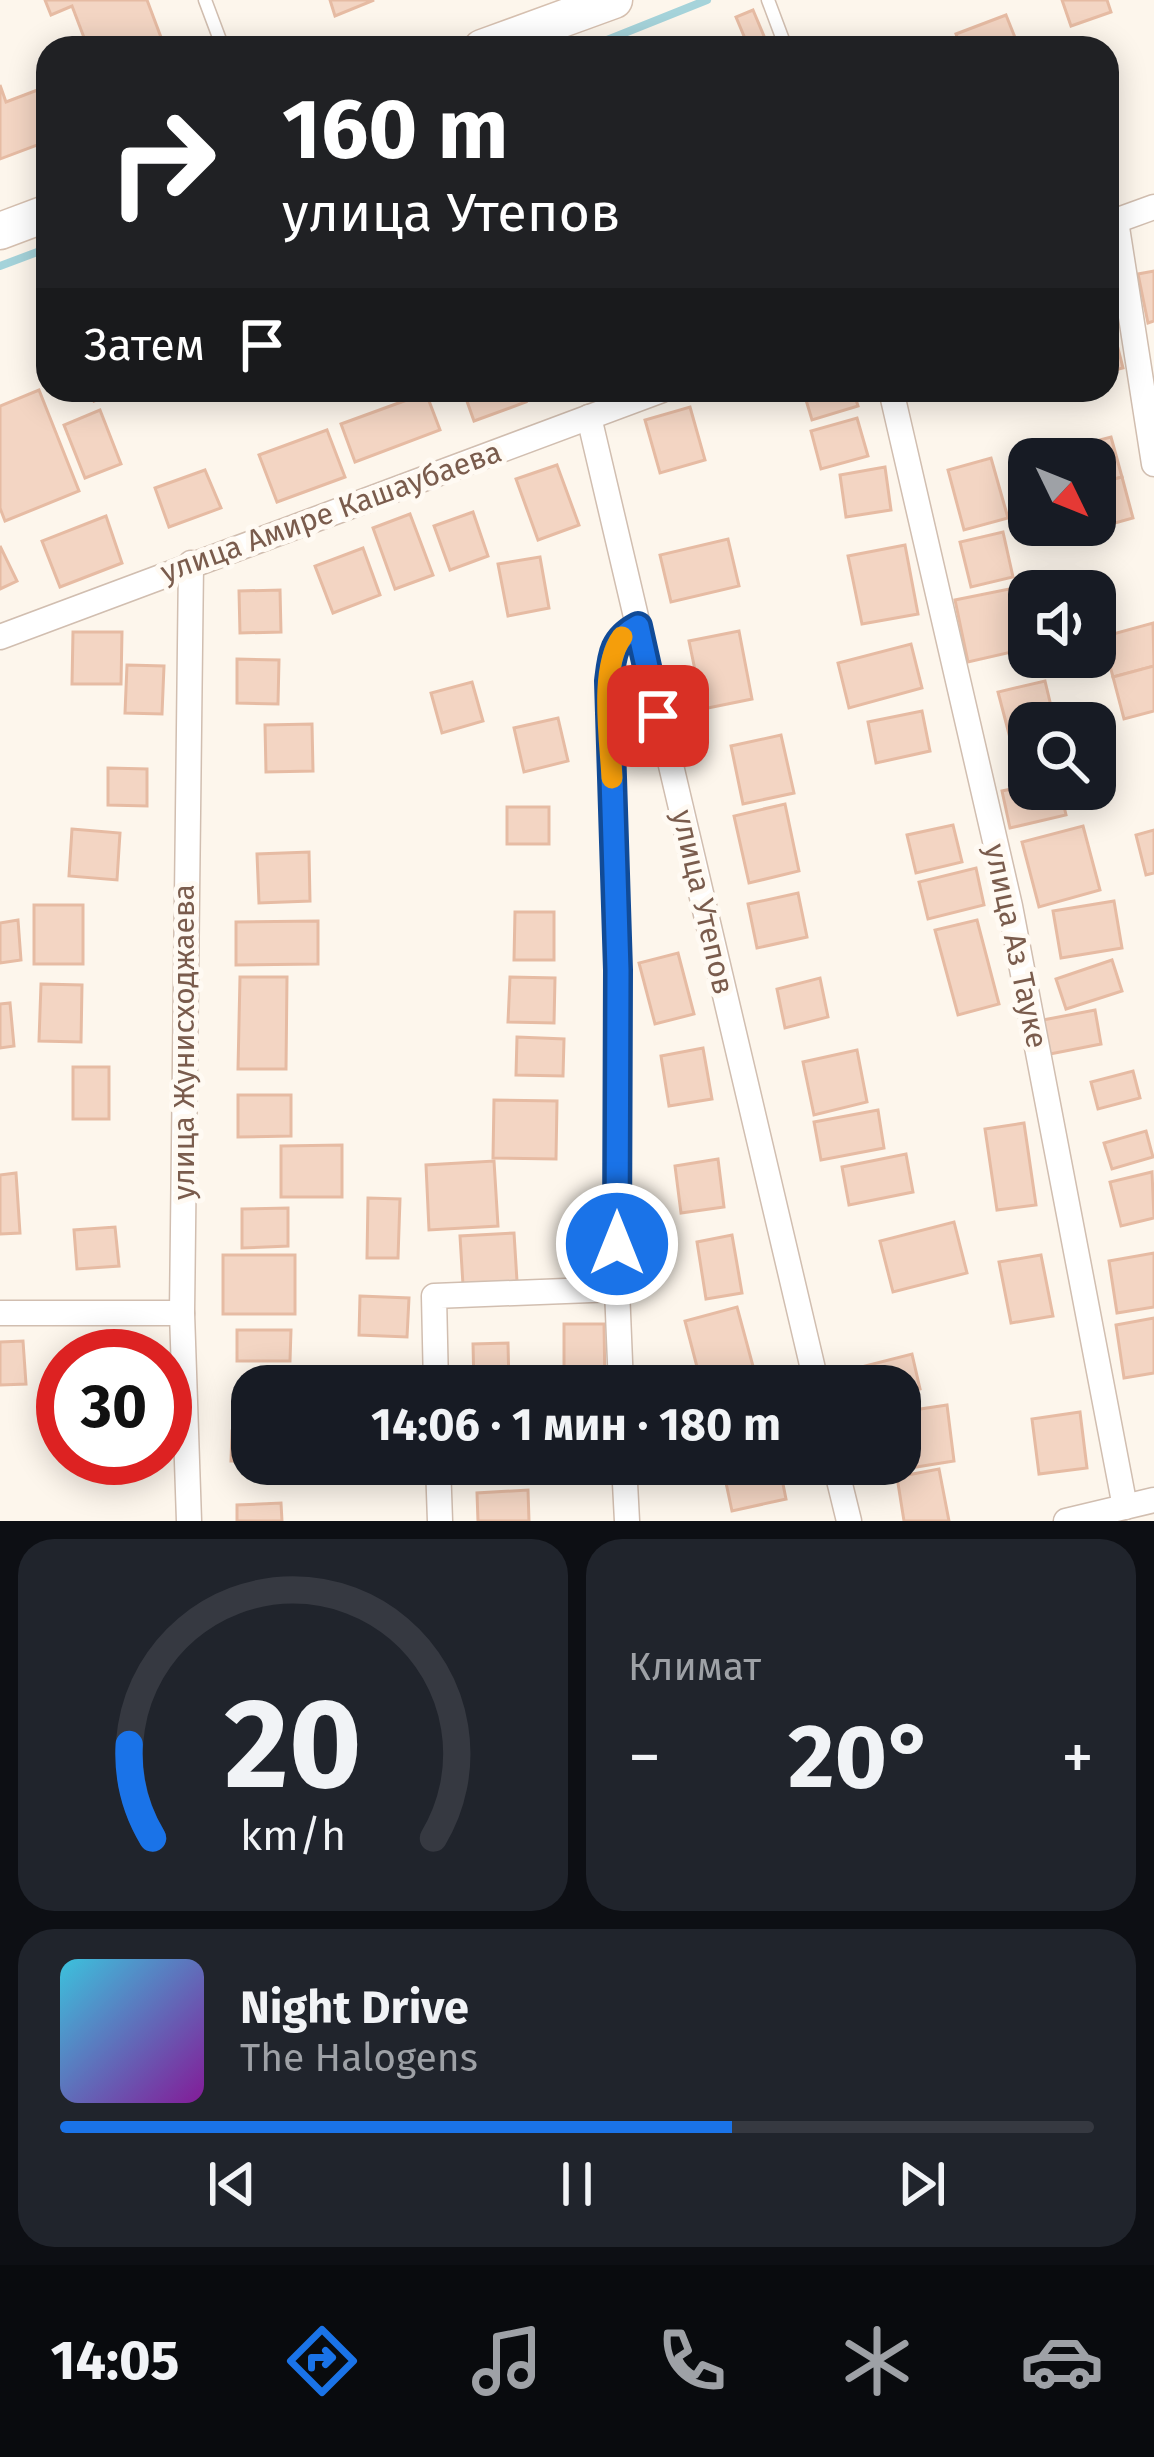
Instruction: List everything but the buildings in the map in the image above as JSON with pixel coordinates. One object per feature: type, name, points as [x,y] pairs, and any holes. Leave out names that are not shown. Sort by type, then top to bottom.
[{"type":"main road","points":[[515,36],[614,0]]},
{"type":"main road","points":[[0,231],[36,218]]},
{"type":"street","points":[[1119,220],[1154,206]]},
{"type":"street","points":[[1119,268],[1154,464]]},
{"type":"street","name":"улица Амире Кашаубаева","points":[[0,637],[630,402]]},
{"type":"street","name":"улица Аз Тауке","points":[[894,402],[1010,906],[1124,1507]]},
{"type":"street","name":"улица Утепов","points":[[589,417],[812,1365]]},
{"type":"street","name":"улица Жунисходжаева","points":[[189,1521],[182,1312],[190,563]]},
{"type":"street","points":[[620,1365],[618,970],[609,681],[613,649],[624,633],[638,626]]},
{"type":"street","points":[[436,1365],[434,1296],[617,1289]]},
{"type":"street","points":[[0,1313],[182,1312]]},
{"type":"street","points":[[439,1485],[440,1521]]},
{"type":"street","points":[[625,1485],[627,1521]]},
{"type":"street","points":[[840,1485],[849,1521]]},
{"type":"street","points":[[1066,1521],[1154,1500]]},
{"type":"lane","points":[[205,0],[219,36]]},
{"type":"lane","points":[[768,0],[782,36]]},
{"type":"waterway","points":[[617,36],[707,0]]},
{"type":"waterway","points":[[0,266],[36,252]]},
{"type":"slow traffic","points":[[612,778],[609,681],[613,649],[622,637]]},
{"type":"route","points":[[617,1244],[618,970],[609,681],[613,649],[624,633],[638,626],[658,716]]}]
